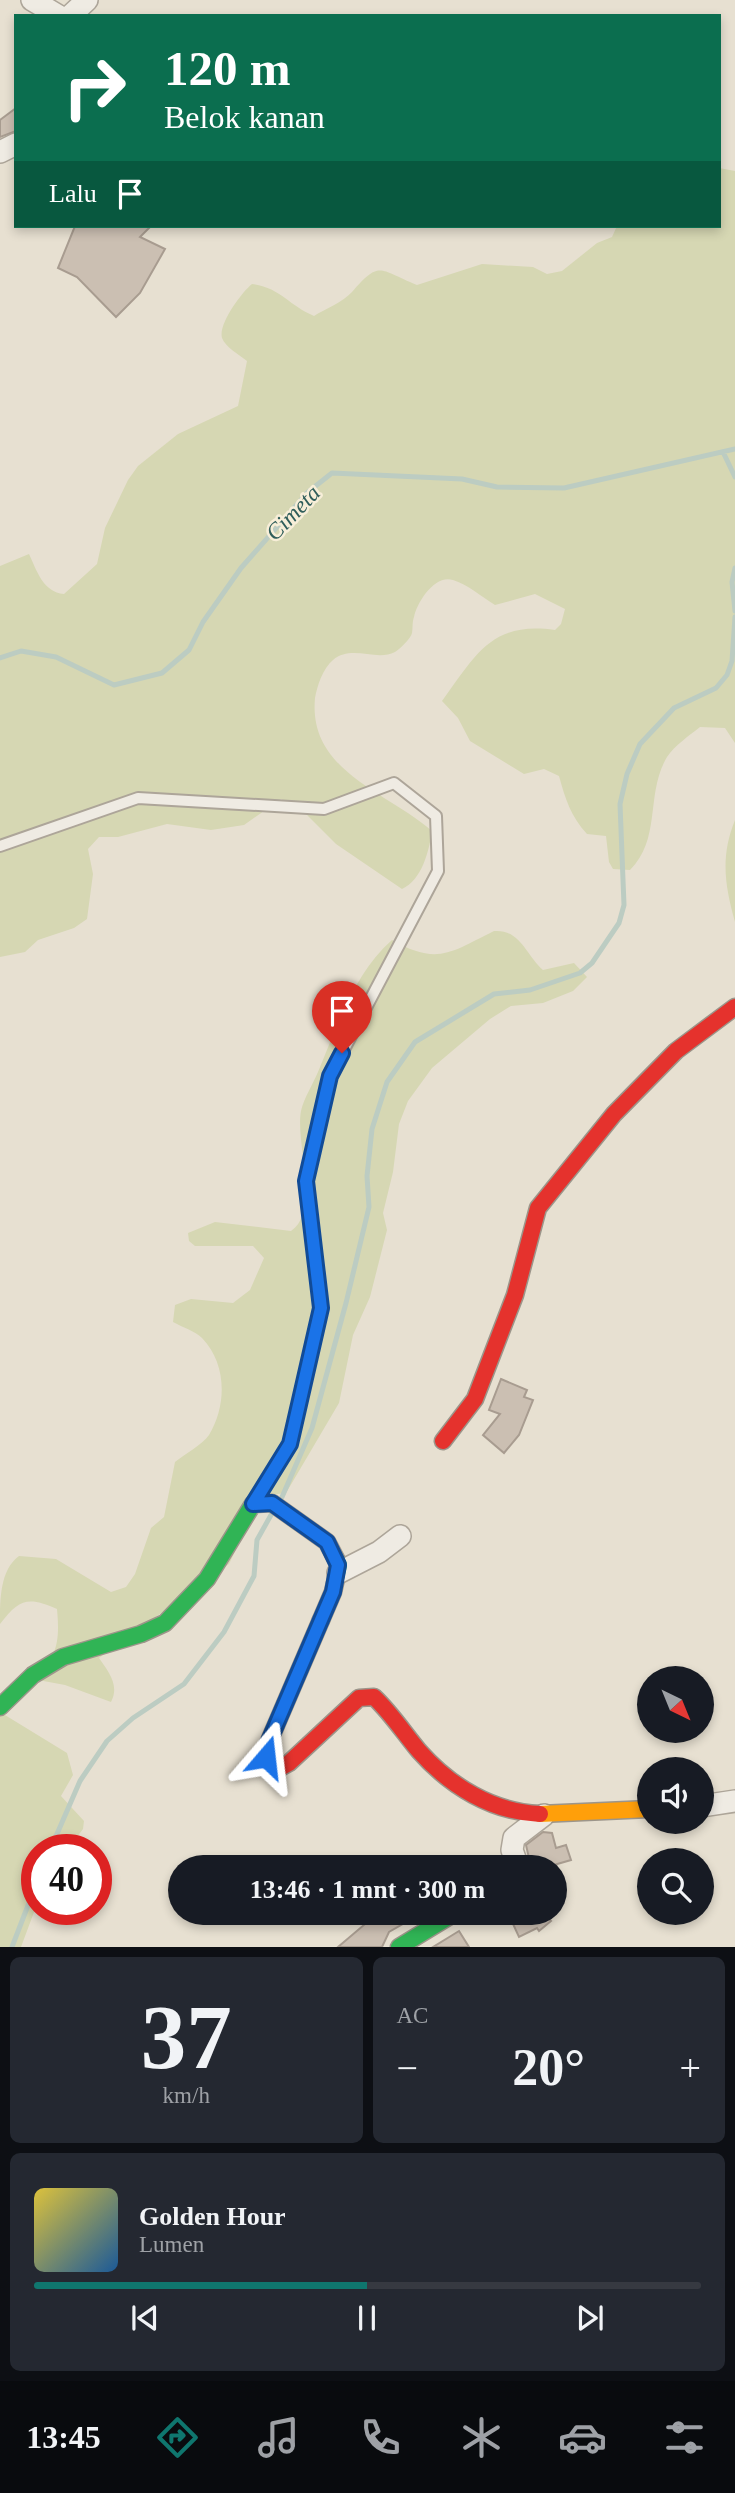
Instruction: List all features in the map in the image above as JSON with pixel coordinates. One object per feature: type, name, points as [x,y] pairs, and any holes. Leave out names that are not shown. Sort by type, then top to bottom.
[{"type":"street","points":[[32,0],[56,14]]},
{"type":"street","points":[[72,14],[87,0]]},
{"type":"street","points":[[443,1441],[475,1399],[514,1295],[538,1208],[614,1114],[676,1051],[735,1007]]},
{"type":"street","points":[[0,1707],[37,1672],[72,1653],[152,1631],[177,1614],[196,1595],[253,1504],[272,1503],[327,1542],[337,1558],[338,1573],[333,1592],[267,1746],[267,1763],[271,1767],[278,1769],[289,1763],[359,1698],[374,1697],[388,1709],[424,1756],[457,1788],[513,1813],[544,1815],[637,1811]]},
{"type":"street","points":[[338,1573],[379,1552],[400,1536]]},
{"type":"street","points":[[714,1804],[735,1801]]},
{"type":"street","points":[[514,1855],[514,1838],[544,1815]]},
{"type":"street","points":[[399,1947],[435,1925]]},
{"type":"lane","points":[[0,846],[138,798],[324,809],[394,783],[436,816],[438,871],[330,1076],[306,1181],[321,1308],[290,1444],[253,1504]]},
{"type":"green space","points":[[721,168],[735,171],[735,743],[725,728],[700,727],[670,753],[660,771],[656,786],[646,844],[630,870],[613,869],[609,862],[606,836],[587,834],[581,828],[569,807],[559,776],[544,769],[524,774],[470,741],[458,718],[442,701],[465,669],[487,645],[500,636],[515,631],[555,630],[561,624],[565,609],[535,594],[495,605],[464,584],[446,579],[434,585],[423,597],[416,611],[411,635],[400,648],[388,655],[340,655],[326,668],[315,698],[316,723],[324,745],[337,762],[354,778],[432,831],[423,864],[409,885],[402,889],[336,844],[305,813],[281,799],[244,825],[211,830],[167,824],[118,837],[99,837],[88,849],[93,874],[87,919],[74,928],[38,940],[25,952],[0,957],[0,566],[29,554],[46,585],[64,594],[97,564],[105,528],[128,480],[138,466],[178,434],[238,406],[247,361],[226,345],[222,332],[237,301],[252,284],[278,293],[314,316],[344,299],[368,275],[380,270],[417,285],[482,264],[533,267],[547,274],[562,271],[597,243],[612,237],[616,228],[721,228]]},
{"type":"green space","points":[[735,820],[735,922],[729,896],[726,859]]},
{"type":"green space","points":[[494,931],[510,934],[543,970],[574,963],[587,977],[573,991],[543,1003],[511,1006],[490,1019],[432,1068],[408,1101],[399,1124],[393,1172],[383,1213],[387,1230],[370,1297],[353,1335],[339,1403],[286,1493],[262,1496],[229,1564],[99,1658],[114,1684],[111,1702],[65,1685],[38,1680],[56,1647],[57,1609],[39,1602],[25,1602],[13,1609],[0,1624],[2,1586],[8,1569],[19,1556],[56,1559],[111,1592],[126,1587],[135,1574],[151,1528],[164,1517],[175,1462],[206,1439],[215,1423],[222,1385],[216,1360],[202,1338],[173,1322],[175,1305],[191,1299],[233,1303],[250,1290],[264,1258],[253,1246],[195,1246],[189,1241],[188,1233],[215,1222],[291,1231],[300,1221],[306,1192],[300,1124],[302,1106],[348,1002],[367,968],[392,940],[421,953],[433,954],[455,950]]},
{"type":"green space","points":[[0,1712],[67,1753],[73,1775],[61,1796],[84,1821],[79,1834],[21,1834],[21,1925],[29,1925],[21,1947],[0,1947]]},
{"type":"building","points":[[14,110],[14,132],[0,137],[0,120]]},
{"type":"building","points":[[74,228],[149,228],[140,237],[165,249],[140,293],[116,317],[77,277],[58,268]]},
{"type":"building","points":[[501,1379],[527,1390],[524,1397],[533,1400],[519,1435],[504,1453],[483,1435],[500,1414],[489,1410]]},
{"type":"building","points":[[543,1832],[552,1833],[556,1848],[566,1845],[571,1860],[567,1861],[567,1855],[528,1855],[526,1845]]},
{"type":"building","points":[[364,1925],[401,1925],[389,1932],[382,1947],[338,1947]]},
{"type":"building","points":[[514,1925],[546,1925],[539,1931],[537,1928],[519,1937]]},
{"type":"building","points":[[459,1931],[469,1947],[433,1947]]},
{"type":"waterway","name":"Cimeta","points":[[0,658],[21,651],[56,657],[114,685],[162,673],[189,650],[203,622],[241,568],[308,492],[332,473],[462,479],[497,487],[564,488],[735,449]]},
{"type":"waterway","points":[[723,452],[735,477]]},
{"type":"waterway","points":[[735,568],[732,582],[735,611]]},
{"type":"waterway","points":[[282,1497],[312,1428],[346,1303],[369,1207],[367,1176],[372,1129],[387,1082],[415,1042],[494,994],[530,990],[580,973],[592,963],[619,923],[624,905],[620,804],[627,774],[640,744],[674,708],[716,688],[727,675],[732,661],[735,617]]},
{"type":"waterway","points":[[57,1834],[80,1781],[107,1741],[133,1718],[184,1684],[224,1632],[254,1576],[257,1540],[271,1515]]},
{"type":"waterway","points":[[12,1947],[21,1924]]},
{"type":"traffic: fast","points":[[0,1707],[33,1675],[63,1657],[141,1634],[165,1623],[207,1579],[253,1504],[272,1503],[327,1542],[339,1565],[333,1592],[321,1620]]},
{"type":"traffic: fast","points":[[399,1947],[435,1925]]},
{"type":"traffic: slow","points":[[540,1814],[637,1810]]},
{"type":"traffic: jam","points":[[443,1441],[475,1399],[515,1295],[538,1208],[614,1114],[676,1051],[735,1007]]},
{"type":"traffic: jam","points":[[321,1620],[267,1746],[267,1758],[271,1766],[278,1769],[289,1763],[359,1698],[374,1697],[431,1764],[458,1786],[505,1808],[540,1814]]},
{"type":"route","points":[[266,1757],[267,1746],[333,1592],[338,1573],[337,1558],[327,1542],[272,1503],[253,1504],[290,1444],[321,1308],[306,1181],[330,1076],[342,1053]]}]
